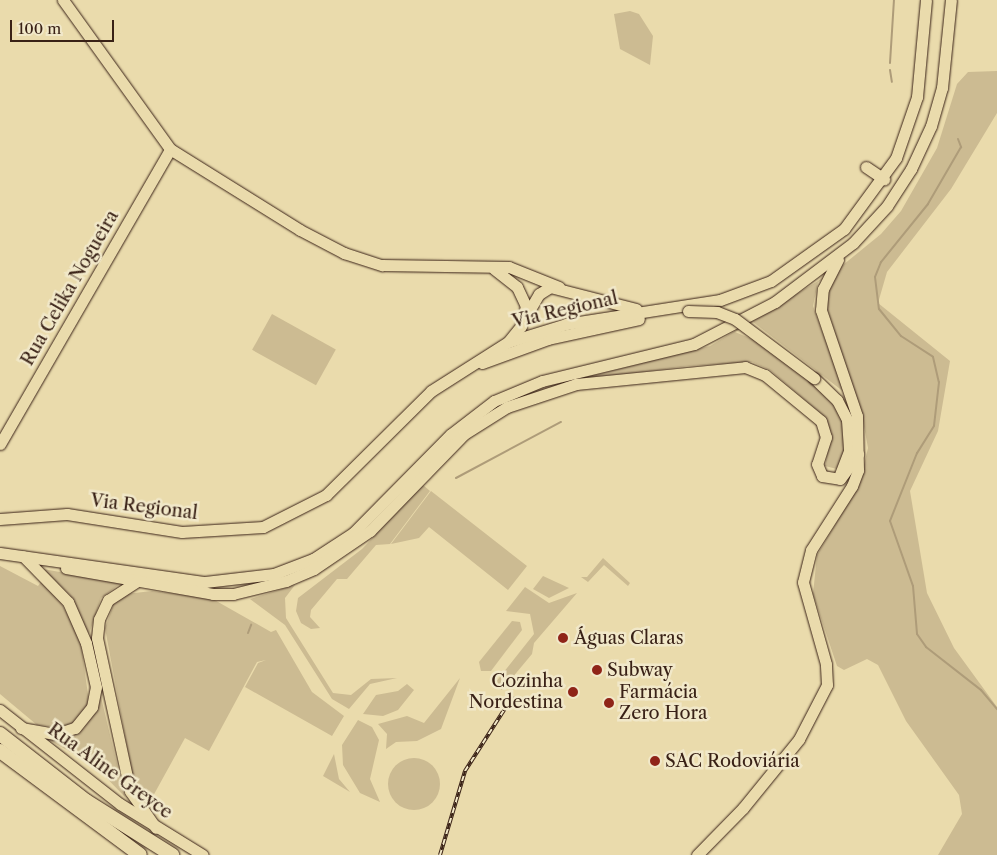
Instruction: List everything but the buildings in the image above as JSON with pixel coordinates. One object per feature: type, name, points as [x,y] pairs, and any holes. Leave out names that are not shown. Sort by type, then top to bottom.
[{"type":"highway","points":[[0,734],[86,801],[172,855]]},
{"type":"highway","points":[[0,753],[140,855]]},
{"type":"main road","points":[[63,0],[170,149],[300,230],[364,260],[405,267],[528,271],[559,287],[608,304],[644,311]]},
{"type":"main road","name":"Via Regional","points":[[0,519],[15,515],[67,514],[182,532],[263,528],[326,495],[418,403],[458,372],[508,342],[566,324],[720,300],[771,281],[832,239],[884,179],[913,115],[926,0]]},
{"type":"main road","points":[[0,553],[211,582],[274,574],[312,559],[353,533],[472,416],[524,387],[557,377],[694,344],[775,302],[843,252],[887,206],[921,151],[946,70],[951,0]]},
{"type":"main road","name":"Rua Celika Nogueira","points":[[0,444],[170,149]]},
{"type":"main road","points":[[866,167],[884,179]]},
{"type":"main road","points":[[697,855],[779,765],[824,693],[826,664],[807,607],[804,571],[818,537],[855,481],[858,433],[855,408],[821,310],[825,282],[843,252]]},
{"type":"main road","points":[[494,269],[520,292],[525,318]]},
{"type":"main road","points":[[508,342],[539,294],[559,287]]},
{"type":"main road","points":[[458,372],[548,339],[688,311],[712,311],[735,319],[846,403],[858,433]]},
{"type":"main road","points":[[526,399],[576,384],[724,366],[745,367],[765,375],[796,399],[824,427],[826,442],[817,464],[824,478]]},
{"type":"main road","points":[[56,562],[77,572],[136,582],[233,594],[314,569],[370,531],[464,434],[526,399],[557,377]]},
{"type":"main road","points":[[814,378],[841,407],[849,437],[844,469],[838,476],[824,478]]},
{"type":"main road","points":[[824,478],[843,477],[858,454]]},
{"type":"main road","points":[[0,508],[15,515]]},
{"type":"main road","points":[[21,728],[56,734],[75,728],[92,707],[96,687],[86,642],[68,602],[24,556]]},
{"type":"main road","points":[[136,582],[108,600],[99,619],[97,638],[130,791],[156,828]]},
{"type":"main road","name":"Rua Aline Greyce","points":[[0,710],[21,728],[156,828],[203,855]]},
{"type":"shaded area","points":[[630,11],[639,14],[653,36],[650,65],[620,49],[614,14]]},
{"type":"shaded area","points":[[997,71],[997,113],[951,189],[887,272],[878,303],[950,361],[938,431],[910,491],[927,593],[954,648],[997,707],[997,855],[938,855],[962,814],[959,795],[906,721],[878,665],[867,659],[844,670],[837,666],[813,594],[817,555],[859,485],[868,448],[862,415],[827,308],[827,289],[836,270],[881,234],[901,211],[937,148],[957,84],[968,72]]},
{"type":"shaded area","points":[[833,272],[818,282],[813,306],[844,392],[753,322],[735,332],[759,342],[826,393],[842,420],[844,453],[837,469],[825,466],[831,433],[825,417],[770,370],[752,362],[688,366],[567,382],[710,346]]},
{"type":"shaded area","points":[[272,314],[336,349],[316,385],[252,350]]},
{"type":"shaded area","points":[[423,485],[430,491],[390,544],[376,545],[347,579],[337,579],[311,610],[310,617],[320,628],[311,629],[301,623],[296,611],[298,598],[362,549]]},
{"type":"shaded area","points":[[431,491],[527,566],[508,590],[429,527],[419,538],[391,544]]},
{"type":"shaded area","points":[[603,558],[630,583],[628,586],[604,565],[588,582],[581,577],[587,577]]},
{"type":"shaded area","points":[[0,566],[38,586],[41,582],[61,603],[80,637],[89,702],[77,721],[63,727],[37,725],[0,694]]},
{"type":"shaded area","points":[[43,569],[121,583],[101,598],[89,634],[70,595]]},
{"type":"shaded area","points":[[543,576],[569,588],[549,598],[533,589]]},
{"type":"shaded area","points":[[295,585],[285,598],[286,618],[333,693],[351,695],[371,679],[397,678],[370,684],[349,709],[332,699],[285,625],[250,599]]},
{"type":"shaded area","points":[[525,587],[549,603],[577,593],[534,643],[532,654],[502,690],[495,683],[534,634],[530,614],[506,611]]},
{"type":"shaded area","points":[[152,591],[211,598],[271,632],[276,630],[312,692],[344,716],[332,736],[245,687],[258,663],[266,660],[257,662],[209,751],[185,738],[147,807],[135,790],[105,628],[114,603],[126,594]]},
{"type":"shaded area","points":[[512,621],[520,622],[522,630],[491,671],[481,671],[479,662]]},
{"type":"shaded area","points":[[460,678],[441,729],[417,741],[396,742],[386,749],[387,734],[378,724],[407,716],[424,723]]},
{"type":"shaded area","points":[[407,684],[414,690],[398,710],[383,716],[363,714],[376,695],[398,691]]},
{"type":"shaded area","points":[[100,693],[125,797],[94,765],[47,739],[67,738],[84,728],[96,710]]},
{"type":"shaded area","points":[[358,720],[372,727],[379,740],[370,779],[380,802],[360,793],[343,765],[342,745]]},
{"type":"shaded area","points":[[334,754],[339,779],[350,792],[323,776]]},
{"type":"shaded area","points":[[409,758],[419,758],[428,762],[436,770],[440,784],[436,798],[428,806],[419,810],[409,810],[400,806],[392,798],[388,789],[388,779],[392,770],[400,762]]},
{"type":"waterway","points":[[890,63],[894,0]]},
{"type":"waterway","points":[[890,70],[892,82]]},
{"type":"waterway","points":[[958,139],[961,147],[928,204],[881,262],[875,277],[879,309],[901,336],[933,357],[939,382],[934,426],[917,453],[890,521],[913,586],[917,634],[926,647],[981,690],[997,709]]},
{"type":"waterway","points":[[456,478],[561,422]]},
{"type":"waterway","points":[[248,633],[251,625]]},
{"type":"railway","points":[[440,855],[465,771],[513,696]]},
{"type":"place","name":"Águas Claras","points":[[563,638]]},
{"type":"place","name":"Subway","points":[[597,670]]},
{"type":"place","name":"Cozinha Nordestina","points":[[573,692]]},
{"type":"place","name":"Farmácia Zero Hora","points":[[609,703]]},
{"type":"place","name":"SAC Rodoviária","points":[[655,761]]}]
